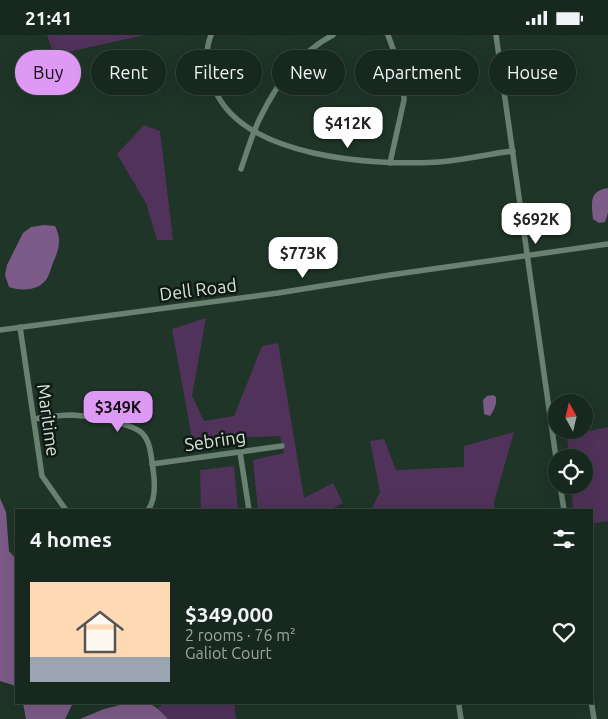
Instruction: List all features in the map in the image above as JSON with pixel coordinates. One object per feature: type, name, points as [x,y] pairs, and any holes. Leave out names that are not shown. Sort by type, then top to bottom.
[{"type":"street","points":[[211,35],[207,57],[208,70],[218,98],[224,108],[254,133],[276,143],[341,159],[390,163],[448,161],[513,151]]},
{"type":"street","points":[[241,169],[260,118],[285,77],[309,51],[333,35]]},
{"type":"street","points":[[388,35],[403,77],[404,100],[390,163]]},
{"type":"street","points":[[496,35],[555,449]]},
{"type":"street","name":"Dell Road","points":[[0,330],[278,293],[608,244]]},
{"type":"street","name":"Maritime","points":[[20,327],[42,476],[65,509]]},
{"type":"street","points":[[34,419],[73,415],[128,424],[142,433],[150,447],[152,464],[154,489],[152,502],[148,509]]},
{"type":"street","name":"Sebring","points":[[152,464],[282,446]]},
{"type":"street","points":[[240,452],[249,509]]},
{"type":"street","points":[[561,494],[564,509]]},
{"type":"street","points":[[460,704],[461,719]]},
{"type":"street","points":[[592,704],[594,719]]},
{"type":"shaded area","points":[[47,35],[145,35],[77,50],[52,50]]},
{"type":"shaded area","points":[[144,125],[160,131],[173,240],[157,240],[146,203],[117,154]]},
{"type":"shaded area","points":[[608,188],[608,213],[605,222],[599,223],[593,219],[594,195]]},
{"type":"shaded area","points":[[55,226],[59,240],[57,253],[48,277],[37,287],[18,289],[9,287],[5,275],[7,265],[23,233],[31,227]]},
{"type":"shaded area","points":[[206,318],[192,396],[204,421],[234,416],[262,346],[278,343],[304,498],[333,483],[343,503],[331,509],[258,509],[253,460],[284,453],[280,436],[192,439],[172,329]]},
{"type":"shaded area","points":[[493,395],[496,397],[496,402],[490,416],[484,414],[483,400],[487,396]]},
{"type":"shaded area","points":[[608,427],[608,521],[593,524],[593,509],[573,509],[572,494],[593,494],[593,449],[568,449],[567,439],[593,439],[593,430]]},
{"type":"shaded area","points":[[514,432],[494,502],[495,509],[372,509],[380,492],[370,441],[384,439],[396,470],[464,467],[464,446]]},
{"type":"shaded area","points":[[234,466],[238,509],[201,509],[200,470]]},
{"type":"shaded area","points":[[0,498],[6,512],[9,551],[15,558],[15,688],[13,685],[0,681]]},
{"type":"shaded area","points":[[23,704],[72,704],[65,719],[26,719]]},
{"type":"shaded area","points":[[124,704],[146,704],[155,707],[168,719],[80,719],[104,709]]},
{"type":"shaded area","points":[[163,704],[234,704],[236,719],[168,719],[158,708]]}]
